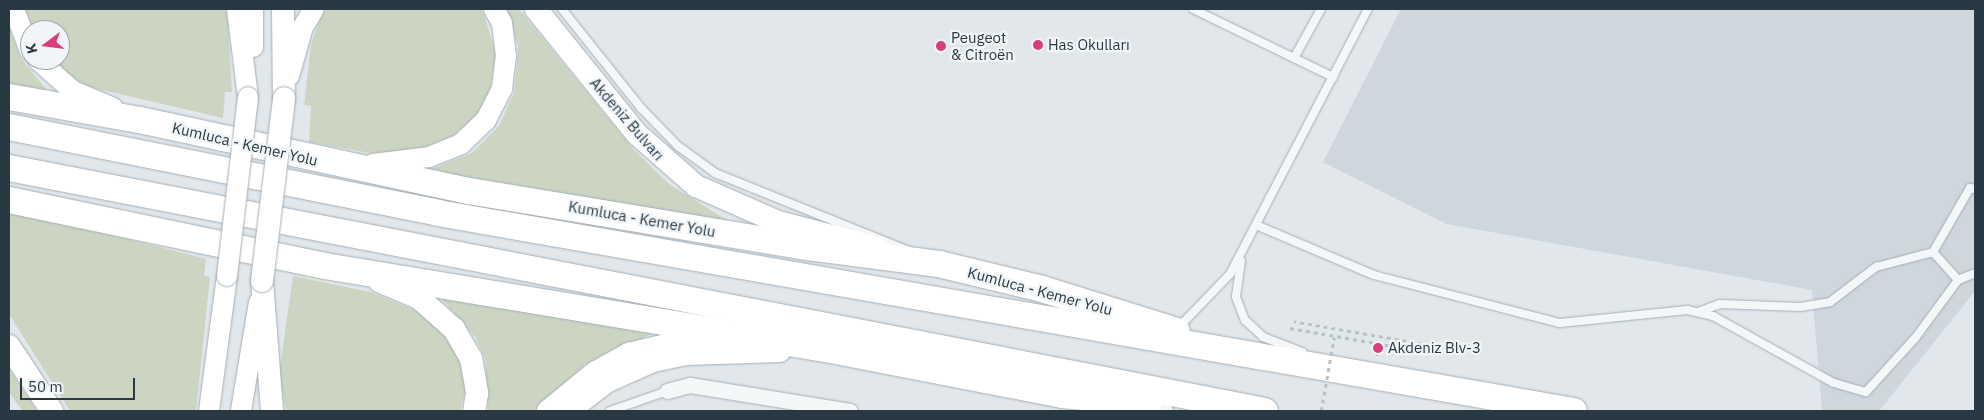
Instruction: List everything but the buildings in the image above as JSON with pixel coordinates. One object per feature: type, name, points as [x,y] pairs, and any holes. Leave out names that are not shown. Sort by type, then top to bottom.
[{"type":"highway","name":"Kumluca - Kemer Yolu","points":[[9,97],[140,120],[338,165],[808,247],[939,264],[1042,289],[1164,336]]},
{"type":"highway","name":"Kumluca - Kemer Yolu","points":[[9,127],[438,213],[1164,336],[1271,360],[1574,411]]},
{"type":"highway","points":[[9,168],[1265,411]]},
{"type":"highway","points":[[9,200],[325,266],[826,349],[1062,395],[1163,408],[1242,411]]},
{"type":"main road","points":[[272,411],[262,281],[284,98],[283,9]]},
{"type":"main road","name":"Akdeniz Bulvarı","points":[[536,9],[637,134],[696,186],[778,222],[939,264]]},
{"type":"main road","points":[[325,266],[383,282],[437,310],[471,358],[477,394],[474,411]]},
{"type":"main road","points":[[548,411],[596,372],[629,354],[698,341],[780,352],[954,382],[1062,395]]},
{"type":"main road","points":[[9,346],[52,411]]},
{"type":"street","points":[[14,9],[20,25]]},
{"type":"street","points":[[237,9],[248,96]]},
{"type":"street","points":[[209,411],[248,96],[254,9]]},
{"type":"street","points":[[284,98],[295,50],[314,9]]},
{"type":"street","points":[[338,165],[397,163],[429,157],[461,144],[486,120],[502,88],[506,56],[502,24],[494,9]]},
{"type":"street","points":[[49,70],[72,90],[140,120]]},
{"type":"street","points":[[242,411],[262,281]]},
{"type":"street","points":[[570,411],[608,382],[653,362],[686,355],[780,352]]},
{"type":"street","points":[[667,391],[690,385],[850,411]]},
{"type":"lane","points":[[562,9],[641,108],[678,146],[715,173],[754,192],[844,220],[939,264]]},
{"type":"lane","points":[[1192,9],[1333,77]]},
{"type":"lane","points":[[1294,58],[1321,9]]},
{"type":"lane","points":[[1164,336],[1216,293],[1247,242],[1368,9]]},
{"type":"lane","points":[[1256,225],[1374,275],[1560,323],[1697,312],[1720,304],[1800,307],[1830,302],[1876,267],[1933,252],[1970,188],[1975,189]]},
{"type":"lane","points":[[1247,242],[1237,274],[1236,297],[1245,320],[1263,337],[1368,376]]},
{"type":"lane","points":[[1933,252],[1958,280]]},
{"type":"lane","points":[[1697,312],[1750,334],[1834,383],[1866,392],[1916,337],[1958,280],[1975,273]]},
{"type":"lane","points":[[610,411],[667,391]]},
{"type":"path","points":[[1290,328],[1421,351],[1422,344],[1294,322]]},
{"type":"path","points":[[1322,411],[1334,337]]},
{"type":"shaded area","points":[[1401,9],[1975,9],[1975,291],[1879,411],[1822,411],[1812,290],[1447,224],[1323,162]]},
{"type":"green space","points":[[24,9],[227,9],[232,92],[225,92],[223,118],[85,86],[63,70],[70,70],[70,20],[27,20]]},
{"type":"green space","points":[[323,9],[482,9],[496,53],[489,95],[478,114],[446,142],[392,157],[309,142],[311,106],[304,105],[311,45]]},
{"type":"green space","points":[[506,9],[519,9],[634,150],[669,184],[731,223],[424,172],[472,153],[499,126],[514,93],[517,65],[518,46]]},
{"type":"green space","points":[[9,26],[20,56],[20,70],[30,70],[50,94],[9,87]]},
{"type":"green space","points":[[9,209],[206,259],[204,276],[210,277],[196,411],[70,411],[9,314]]},
{"type":"green space","points":[[293,276],[370,292],[426,315],[457,349],[467,398],[463,398],[460,411],[286,411],[279,374]]},
{"type":"green space","points":[[438,295],[660,330],[585,365],[534,411],[488,411],[485,358],[475,337]]},
{"type":"green space","points":[[9,369],[37,411],[23,411],[9,393]]},
{"type":"place","name":"Has Okulları","points":[[1038,45]]},
{"type":"place","name":"Peugeot & Citroën","points":[[941,46]]},
{"type":"place","name":"Akdeniz Blv-3","points":[[1378,348]]}]
